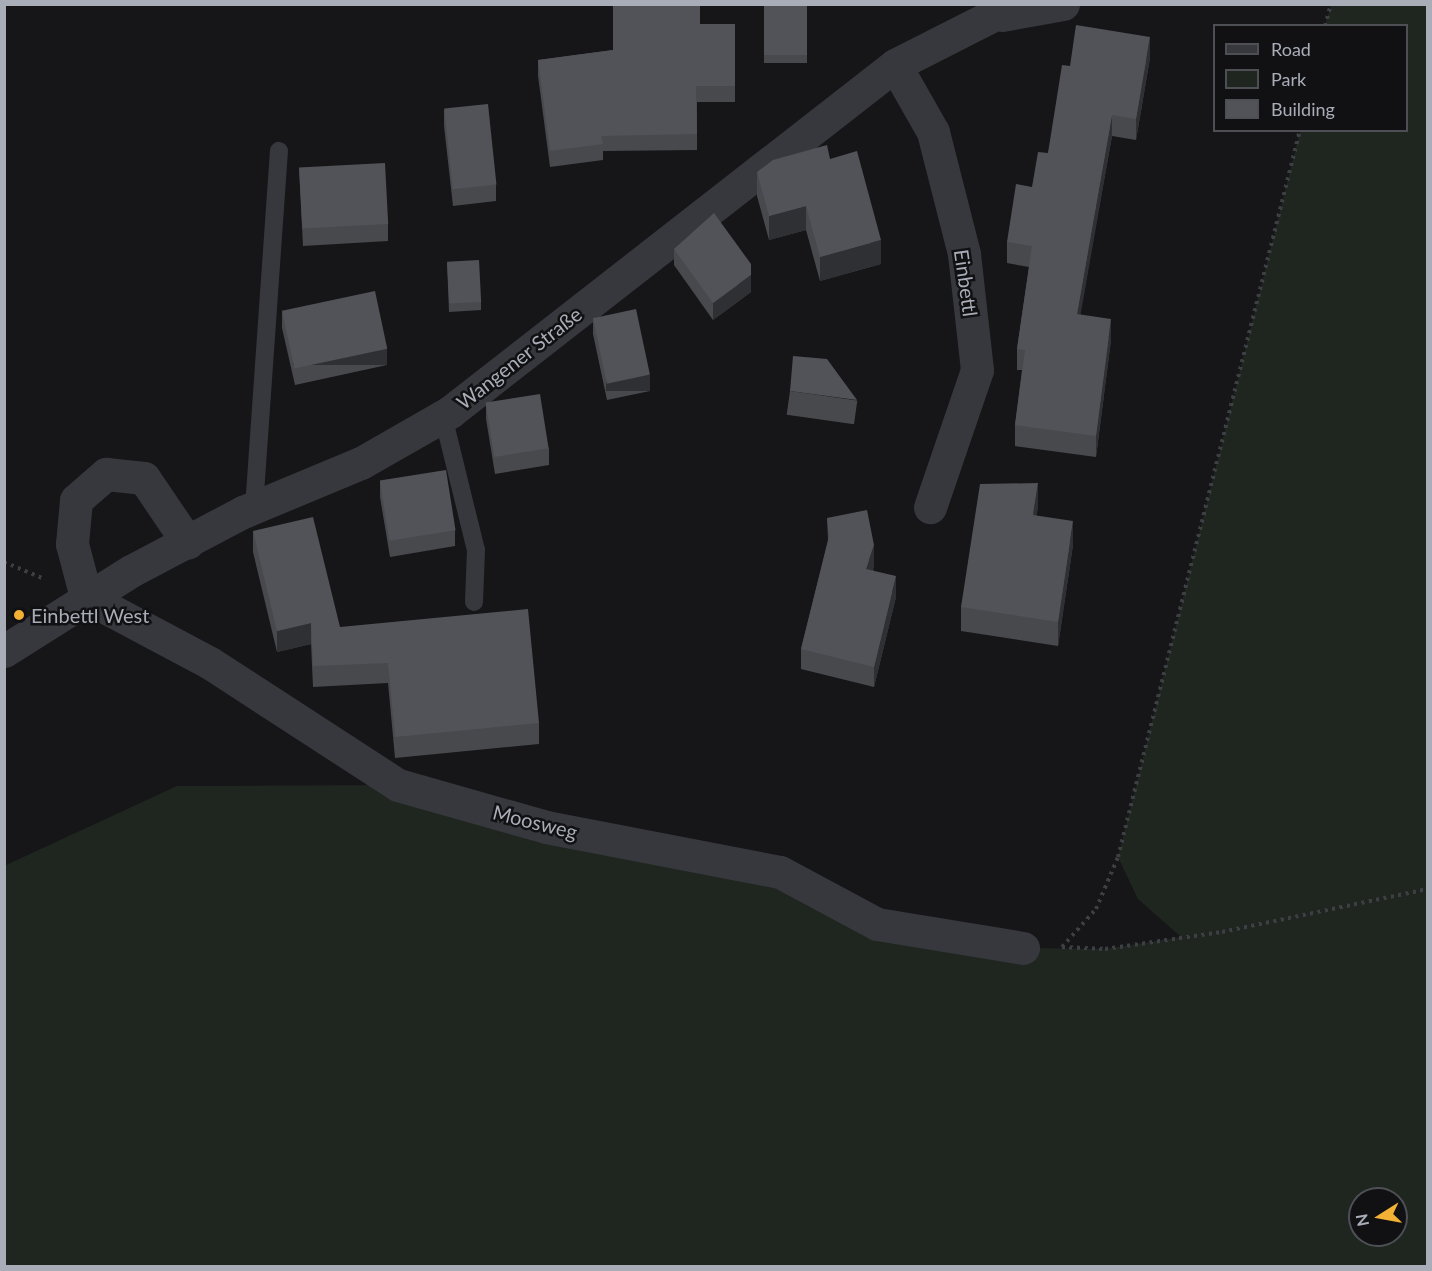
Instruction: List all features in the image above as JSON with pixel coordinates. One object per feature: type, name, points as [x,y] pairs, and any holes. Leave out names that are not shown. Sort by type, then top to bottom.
[{"type":"street","name":"Wangener Straße","points":[[4,651],[86,597],[254,508],[361,463],[443,416],[895,65],[1008,10],[1063,4]]},
{"type":"street","name":"Einbettl","points":[[895,65],[933,132],[964,254],[977,370],[930,507]]},
{"type":"street","points":[[86,597],[72,544],[76,500],[106,474],[144,478],[188,543]]},
{"type":"street","name":"Moosweg","points":[[86,597],[210,663],[398,785],[546,827],[780,872],[878,924],[1023,948]]},
{"type":"lane","points":[[254,508],[279,151]]},
{"type":"lane","points":[[443,416],[476,550],[474,602]]},
{"type":"path","points":[[1326,24],[1331,4]]},
{"type":"path","points":[[1062,947],[1096,909],[1118,857],[1299,132]]},
{"type":"path","points":[[1023,948],[1104,949],[1222,932],[1428,890]]},
{"type":"green space","points":[[1331,5],[1427,5],[1427,1266],[5,1266],[4,866],[177,786],[398,785],[780,872],[877,924],[1023,948],[1105,949],[1181,937],[1138,899],[1118,857],[1300,132],[1408,132],[1408,24],[1325,24]]},
{"type":"building","points":[[613,4],[700,4],[700,24],[735,24],[735,86],[696,86],[697,134],[601,136],[603,144],[550,151],[538,60],[613,50]]},
{"type":"building","points":[[764,4],[807,4],[807,55],[764,55]]},
{"type":"building","points":[[1076,25],[1150,37],[1136,119],[1112,115],[1077,314],[1111,319],[1096,436],[1015,425],[1025,350],[1017,349],[1032,246],[1007,242],[1016,184],[1032,187],[1038,152],[1048,153],[1062,65],[1070,66]]},
{"type":"building","points":[[488,104],[496,185],[453,189],[444,109]]},
{"type":"building","points":[[827,145],[830,159],[857,151],[881,240],[820,257],[806,206],[769,216],[757,172],[773,160]]},
{"type":"building","points":[[385,163],[388,224],[302,228],[299,168]]},
{"type":"building","points":[[714,213],[751,264],[751,275],[713,303],[674,249]]},
{"type":"building","points":[[479,260],[481,302],[449,304],[447,262]]},
{"type":"building","points":[[375,291],[387,349],[294,368],[282,311]]},
{"type":"building","points":[[636,309],[650,375],[607,384],[593,318]]},
{"type":"building","points":[[793,356],[827,359],[857,400],[790,391]]},
{"type":"building","points":[[540,394],[549,448],[494,457],[486,403]]},
{"type":"building","points":[[446,470],[456,530],[389,541],[380,480]]},
{"type":"building","points":[[1038,483],[1033,515],[1073,521],[1058,622],[961,607],[980,484]]},
{"type":"building","points":[[867,510],[874,545],[866,569],[896,576],[874,667],[801,649],[829,536],[827,518]]},
{"type":"building","points":[[313,517],[340,627],[528,609],[539,723],[395,737],[388,663],[313,666],[311,623],[277,631],[253,531]]},
{"type":"place","name":"Einbettl West","points":[[19,615]]}]
